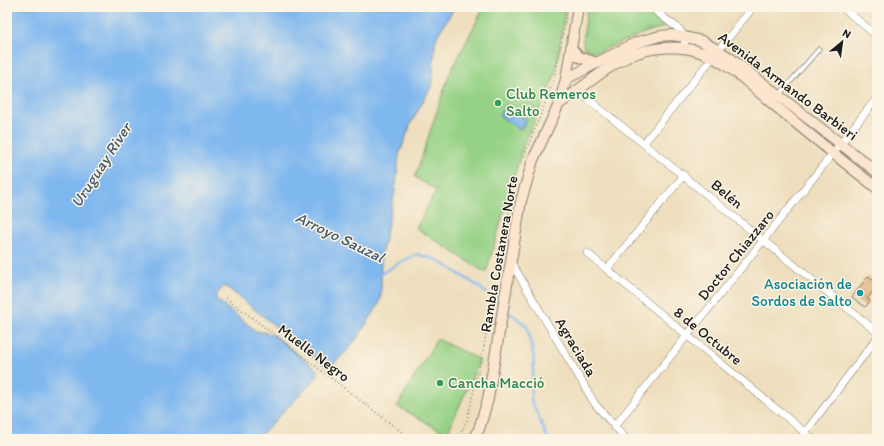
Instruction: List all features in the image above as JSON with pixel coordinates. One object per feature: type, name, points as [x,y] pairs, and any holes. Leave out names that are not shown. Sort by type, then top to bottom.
[{"type":"street","name":"Rambla Costanera Norte","points":[[473,439],[479,429],[485,413],[495,362],[521,201],[533,160],[559,104],[570,59],[578,7]]},
{"type":"street","points":[[650,7],[679,28],[684,37],[684,48]]},
{"type":"street","points":[[644,143],[753,7]]},
{"type":"street","points":[[842,7],[877,36]]},
{"type":"street","name":"Avenida Armando Barbieri","points":[[566,79],[635,42],[671,35],[702,41],[726,66],[833,154],[877,188]]},
{"type":"street","points":[[571,48],[579,57],[597,63]]},
{"type":"street","name":"Avenida Armando Barbieri","points":[[559,104],[592,79],[624,59],[638,53],[653,50],[684,48],[715,54],[730,58],[877,172]]},
{"type":"street","points":[[570,59],[579,71],[578,91]]},
{"type":"street","name":"Belén","points":[[578,91],[877,332]]},
{"type":"street","name":"Doctor Chiazzaro","points":[[614,427],[877,98]]},
{"type":"street","points":[[606,269],[684,175]]},
{"type":"street","name":"8 de Octubre","points":[[586,253],[813,439]]},
{"type":"street","name":"Agraciada","points":[[511,262],[595,404],[626,439]]},
{"type":"street","points":[[800,439],[877,338]]},
{"type":"lane","points":[[778,95],[819,49]]},
{"type":"path","points":[[458,439],[467,420],[484,346],[494,285]]},
{"type":"path","name":"Muelle Negro","points":[[226,298],[411,439]]},
{"type":"green space","points":[[484,7],[566,7],[555,75],[523,146],[486,273],[416,228],[436,190],[415,177],[449,75]]},
{"type":"green space","points":[[587,7],[640,7],[666,27],[649,31],[598,52],[590,51],[584,47],[583,41]]},
{"type":"green space","name":"Cancha Macció","points":[[437,339],[480,360],[447,434],[397,406]]},
{"type":"water","name":"Uruguay River","points":[[7,7],[455,7],[438,34],[435,43],[431,87],[411,123],[399,155],[396,186],[381,256],[381,295],[379,304],[347,351],[331,365],[325,366],[228,288],[224,286],[216,295],[216,299],[256,331],[275,336],[317,370],[318,376],[257,439],[7,439]]},
{"type":"water","points":[[506,105],[527,120],[520,130],[499,115]]},
{"type":"building","name":"Asociación de Sordos de Salto","points":[[868,276],[877,283],[877,286],[867,299],[870,301],[865,307],[852,297]]},
{"type":"waterway","name":"Arroyo Sauzal","points":[[379,273],[381,274],[417,254],[437,260],[478,286],[502,306]]},
{"type":"waterway","name":"Arroyo Sauzal","points":[[505,309],[527,326],[534,358],[531,400],[548,439]]},
{"type":"place","name":"Club Remeros Salto","points":[[498,103]]},
{"type":"place","name":"Asociación de Sordos de Salto","points":[[860,293]]},
{"type":"place","name":"Cancha Macció","points":[[440,383]]}]
